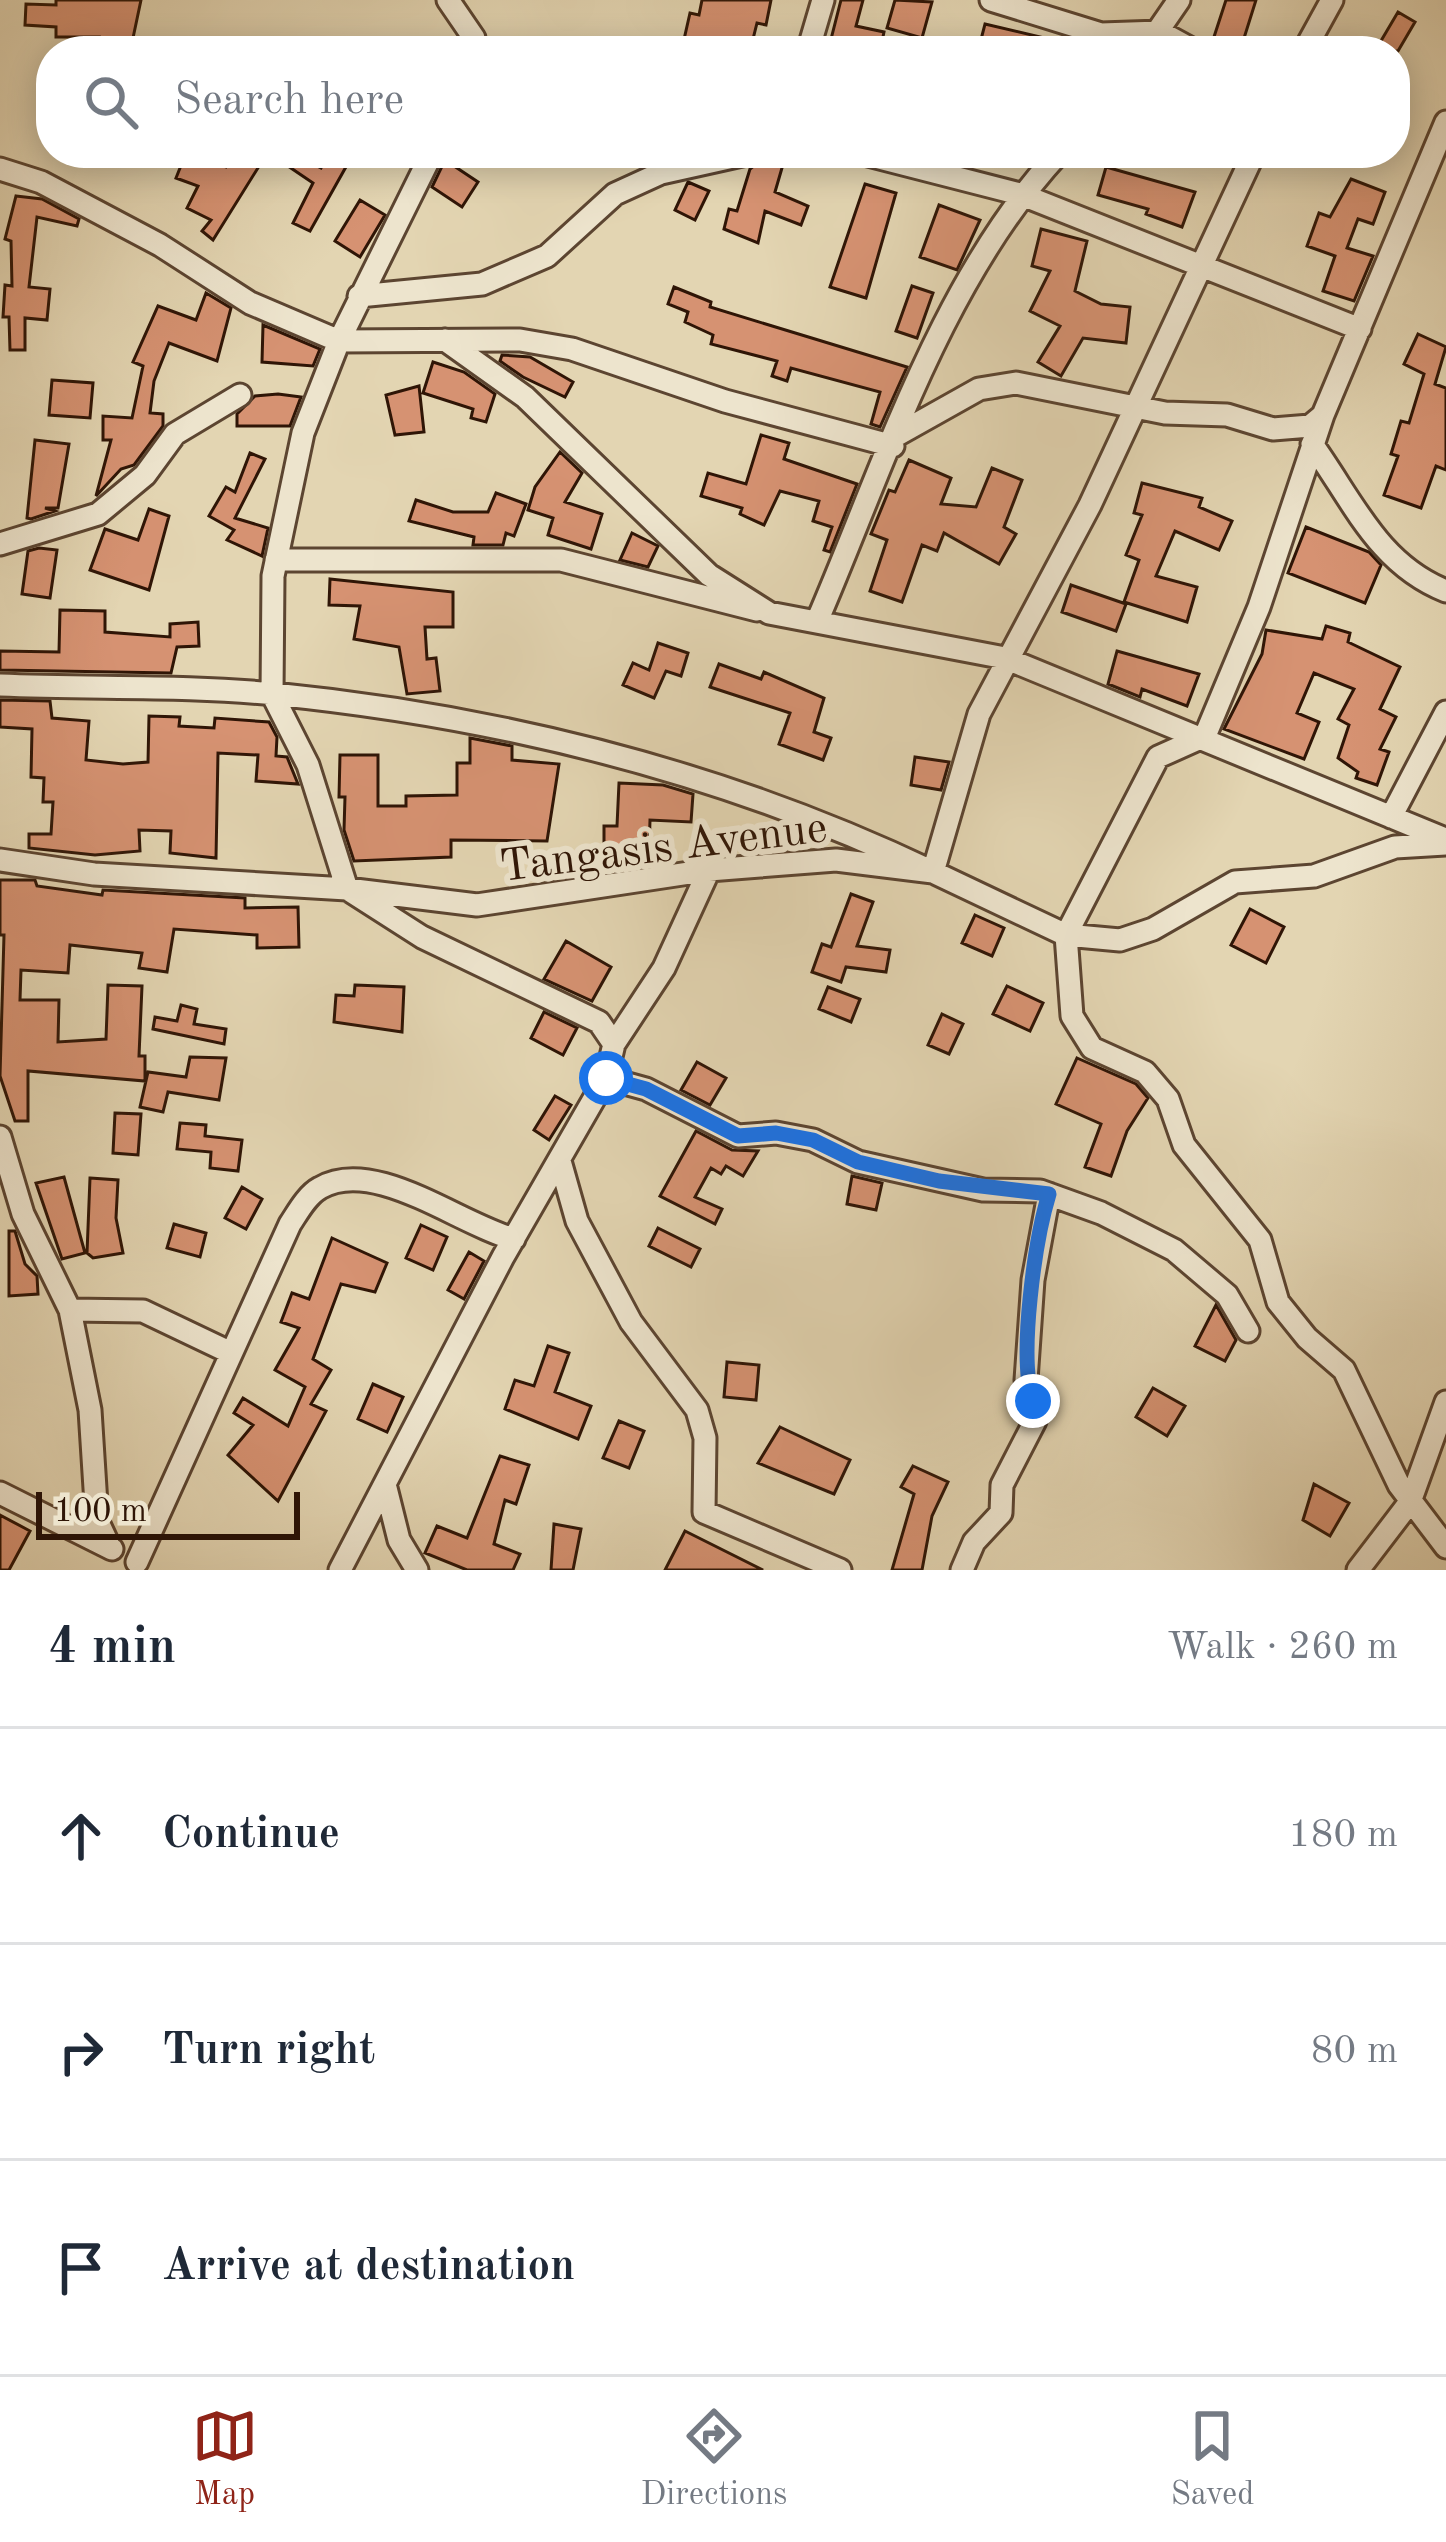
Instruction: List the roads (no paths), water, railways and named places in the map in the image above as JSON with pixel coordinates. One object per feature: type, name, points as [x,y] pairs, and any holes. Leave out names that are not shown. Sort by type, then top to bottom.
[{"type":"street","points":[[448,0],[473,36]]},
{"type":"street","points":[[813,36],[824,0]]},
{"type":"street","points":[[991,0],[1101,34],[1160,32],[1167,36]]},
{"type":"street","points":[[1157,36],[1179,0]]},
{"type":"street","points":[[1312,36],[1332,0]]},
{"type":"street","points":[[1446,122],[1323,415],[1259,607],[1204,736],[1158,757],[1066,935],[1072,1016],[1080,1035],[1108,1059],[1145,1072],[1168,1099],[1184,1145],[1256,1232],[1278,1302],[1306,1338],[1344,1370],[1410,1502],[1446,1547]]},
{"type":"street","points":[[424,168],[359,296],[303,433],[276,560],[272,694],[308,765],[346,889],[422,937],[598,1022],[614,1044]]},
{"type":"street","points":[[359,296],[482,284],[547,256],[615,194],[680,168]]},
{"type":"street","points":[[919,168],[1020,194],[1360,329]]},
{"type":"street","points":[[818,619],[970,269],[1020,194],[1045,168]]},
{"type":"street","points":[[0,685],[272,694],[495,727],[708,778],[836,825],[933,872],[979,714],[1090,505],[1247,168]]},
{"type":"street","points":[[0,169],[41,182],[160,245],[250,303],[339,340],[520,340],[572,349],[725,401],[895,440],[979,389],[1016,383],[1166,413],[1227,415],[1273,429],[1310,426],[1323,415]]},
{"type":"street","points":[[445,340],[525,397],[709,575],[769,613]]},
{"type":"street","points":[[0,544],[98,514],[145,475],[175,434],[240,395]]},
{"type":"street","points":[[1312,444],[1384,550],[1412,578],[1446,591]]},
{"type":"street","points":[[276,560],[561,560],[769,613],[1005,658],[1204,736],[1446,842]]},
{"type":"street","points":[[1391,817],[1446,712]]},
{"type":"street","points":[[1149,715],[1158,757]]},
{"type":"street","name":"Tangasis Avenue","points":[[0,860],[94,874],[346,889],[477,905],[709,870],[836,860],[933,872],[1066,935],[1120,940],[1153,929],[1235,883],[1314,876],[1395,847],[1446,842]]},
{"type":"street","points":[[340,1570],[514,1239],[606,1078],[614,1044],[664,968],[709,870]]},
{"type":"street","points":[[606,1078],[646,1089],[738,1136],[776,1133],[813,1140],[858,1162],[939,1181],[1049,1194],[1174,1250],[1227,1295],[1248,1331]]},
{"type":"street","points":[[0,1136],[23,1214],[70,1310],[90,1410],[97,1520],[110,1548]]},
{"type":"street","points":[[560,1161],[578,1221],[632,1322],[697,1410],[705,1438],[704,1512],[832,1569]]},
{"type":"street","points":[[0,1492],[142,1566],[229,1352],[290,1224],[315,1190],[342,1178],[380,1182],[483,1231],[514,1239]]},
{"type":"street","points":[[962,1570],[974,1542],[1001,1513],[1002,1485],[1035,1421],[1026,1380],[1033,1280],[1049,1194]]},
{"type":"street","points":[[70,1310],[143,1311],[229,1352]]},
{"type":"street","points":[[1358,1570],[1410,1502],[1446,1402]]},
{"type":"street","points":[[386,1488],[399,1540],[417,1570]]}]
